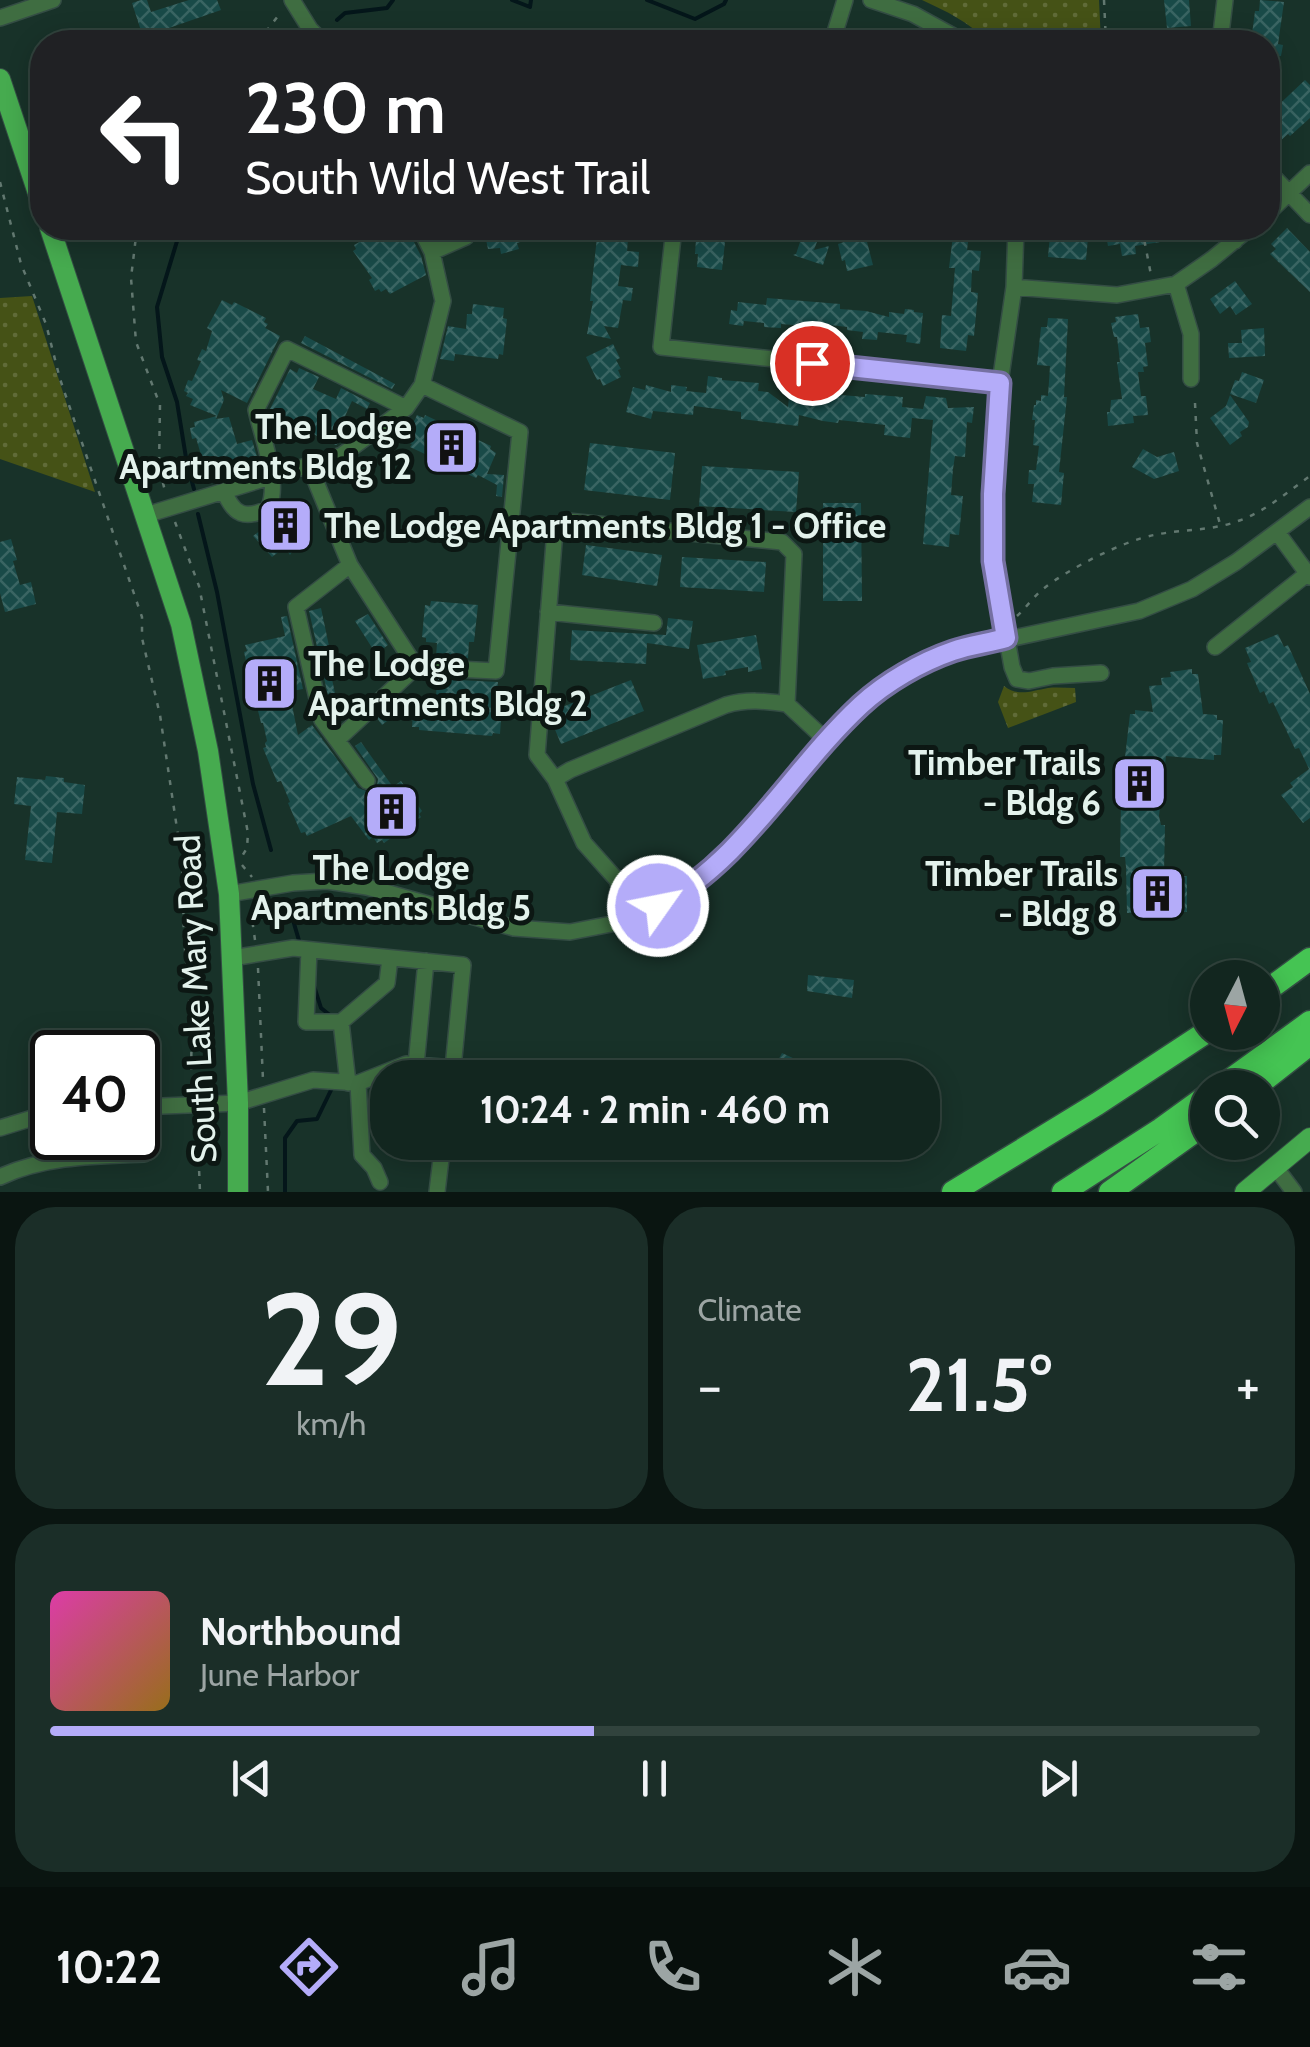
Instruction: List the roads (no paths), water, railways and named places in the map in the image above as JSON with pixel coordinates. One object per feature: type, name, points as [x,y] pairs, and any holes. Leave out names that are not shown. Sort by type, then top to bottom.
[{"type":"highway","points":[[1280,981],[1310,959]]},
{"type":"highway","points":[[1244,1070],[1310,1022]]},
{"type":"highway","points":[[936,1192],[958,1188],[1190,1043]]},
{"type":"highway","points":[[1277,1070],[1310,1044]]},
{"type":"highway","points":[[1062,1192],[1190,1108]]},
{"type":"highway","points":[[1110,1192],[1190,1135]]},
{"type":"main road","points":[[2,90],[30,170]]},
{"type":"main road","name":"South Lake Mary Road","points":[[54,240],[185,642],[208,751],[229,894],[238,1192]]},
{"type":"main road","points":[[1254,1189],[1310,1138]]},
{"type":"street","points":[[0,18],[53,0]]},
{"type":"street","points":[[836,30],[845,0]]},
{"type":"street","points":[[871,0],[913,14],[942,30]]},
{"type":"street","points":[[1221,30],[1225,0]]},
{"type":"street","points":[[293,3],[310,30]]},
{"type":"street","points":[[1280,202],[1310,173]]},
{"type":"street","points":[[1280,184],[1310,215]]},
{"type":"street","points":[[146,515],[342,456],[406,408],[422,385],[443,301],[426,240]]},
{"type":"street","points":[[432,252],[459,240]]},
{"type":"street","points":[[673,240],[661,347],[1000,383]]},
{"type":"street","points":[[1016,240],[993,494],[993,561],[1006,638],[1017,678],[1029,682],[1053,676],[1101,674]]},
{"type":"street","points":[[1014,287],[1117,295],[1176,284],[1235,241]]},
{"type":"street","points":[[1176,284],[1191,334],[1190,380]]},
{"type":"street","points":[[224,492],[236,512],[252,516],[268,509],[274,499],[256,410],[287,349],[406,408]]},
{"type":"street","points":[[337,740],[416,667],[496,671],[520,432],[422,385]]},
{"type":"street","points":[[309,466],[350,565],[416,667]]},
{"type":"street","points":[[229,894],[326,881],[366,887],[514,928],[570,932],[630,920],[684,892],[730,852],[861,704],[906,672],[954,651],[1138,611],[1192,588],[1236,562],[1310,507]]},
{"type":"street","points":[[630,920],[617,880],[584,843],[555,779],[536,754],[555,530],[567,521],[782,542],[794,554],[787,704]]},
{"type":"street","points":[[1216,647],[1308,575],[1277,532]]},
{"type":"street","points":[[350,565],[296,608],[322,720],[367,781]]},
{"type":"street","points":[[548,612],[654,624]]},
{"type":"street","points":[[555,779],[740,701],[787,704],[828,742]]},
{"type":"street","points":[[232,958],[293,948],[463,965],[453,1060]]},
{"type":"street","points":[[310,950],[306,1022],[341,1022],[387,983],[390,958]]},
{"type":"street","points":[[416,1060],[426,962]]},
{"type":"street","points":[[341,1022],[362,1155],[380,1182]]},
{"type":"street","points":[[160,1105],[238,1103],[314,1080],[353,1083],[370,1077]]},
{"type":"street","points":[[0,1128],[30,1119]]},
{"type":"street","points":[[0,1177],[55,1160]]},
{"type":"street","points":[[437,1192],[441,1160]]},
{"type":"street","points":[[1276,1168],[1294,1192]]},
{"type":"waterway","points":[[337,20],[345,13],[387,8],[393,0]]},
{"type":"waterway","points":[[512,0],[530,7],[531,0]]},
{"type":"waterway","points":[[647,0],[695,19],[726,0]]},
{"type":"waterway","points":[[177,240],[157,307],[162,357],[177,402],[194,489]]},
{"type":"waterway","points":[[198,514],[217,592],[253,784],[271,850]]},
{"type":"waterway","points":[[293,920],[300,944]]},
{"type":"waterway","points":[[314,986],[321,1008],[331,1016]]},
{"type":"waterway","points":[[285,1192],[285,1138],[297,1121],[317,1119],[333,1086]]},
{"type":"place","name":"The Lodge Apartments Bldg 12","points":[[451,447]]},
{"type":"place","name":"The Lodge Apartments Bldg 1 - Office","points":[[285,526]]},
{"type":"place","name":"The Lodge Apartments Bldg 2","points":[[269,684]]},
{"type":"place","name":"Timber Trails - Bldg 6","points":[[1140,783]]},
{"type":"place","name":"The Lodge Apartments Bldg 5","points":[[391,812]]},
{"type":"place","name":"Timber Trails - Bldg 8","points":[[1157,894]]}]
